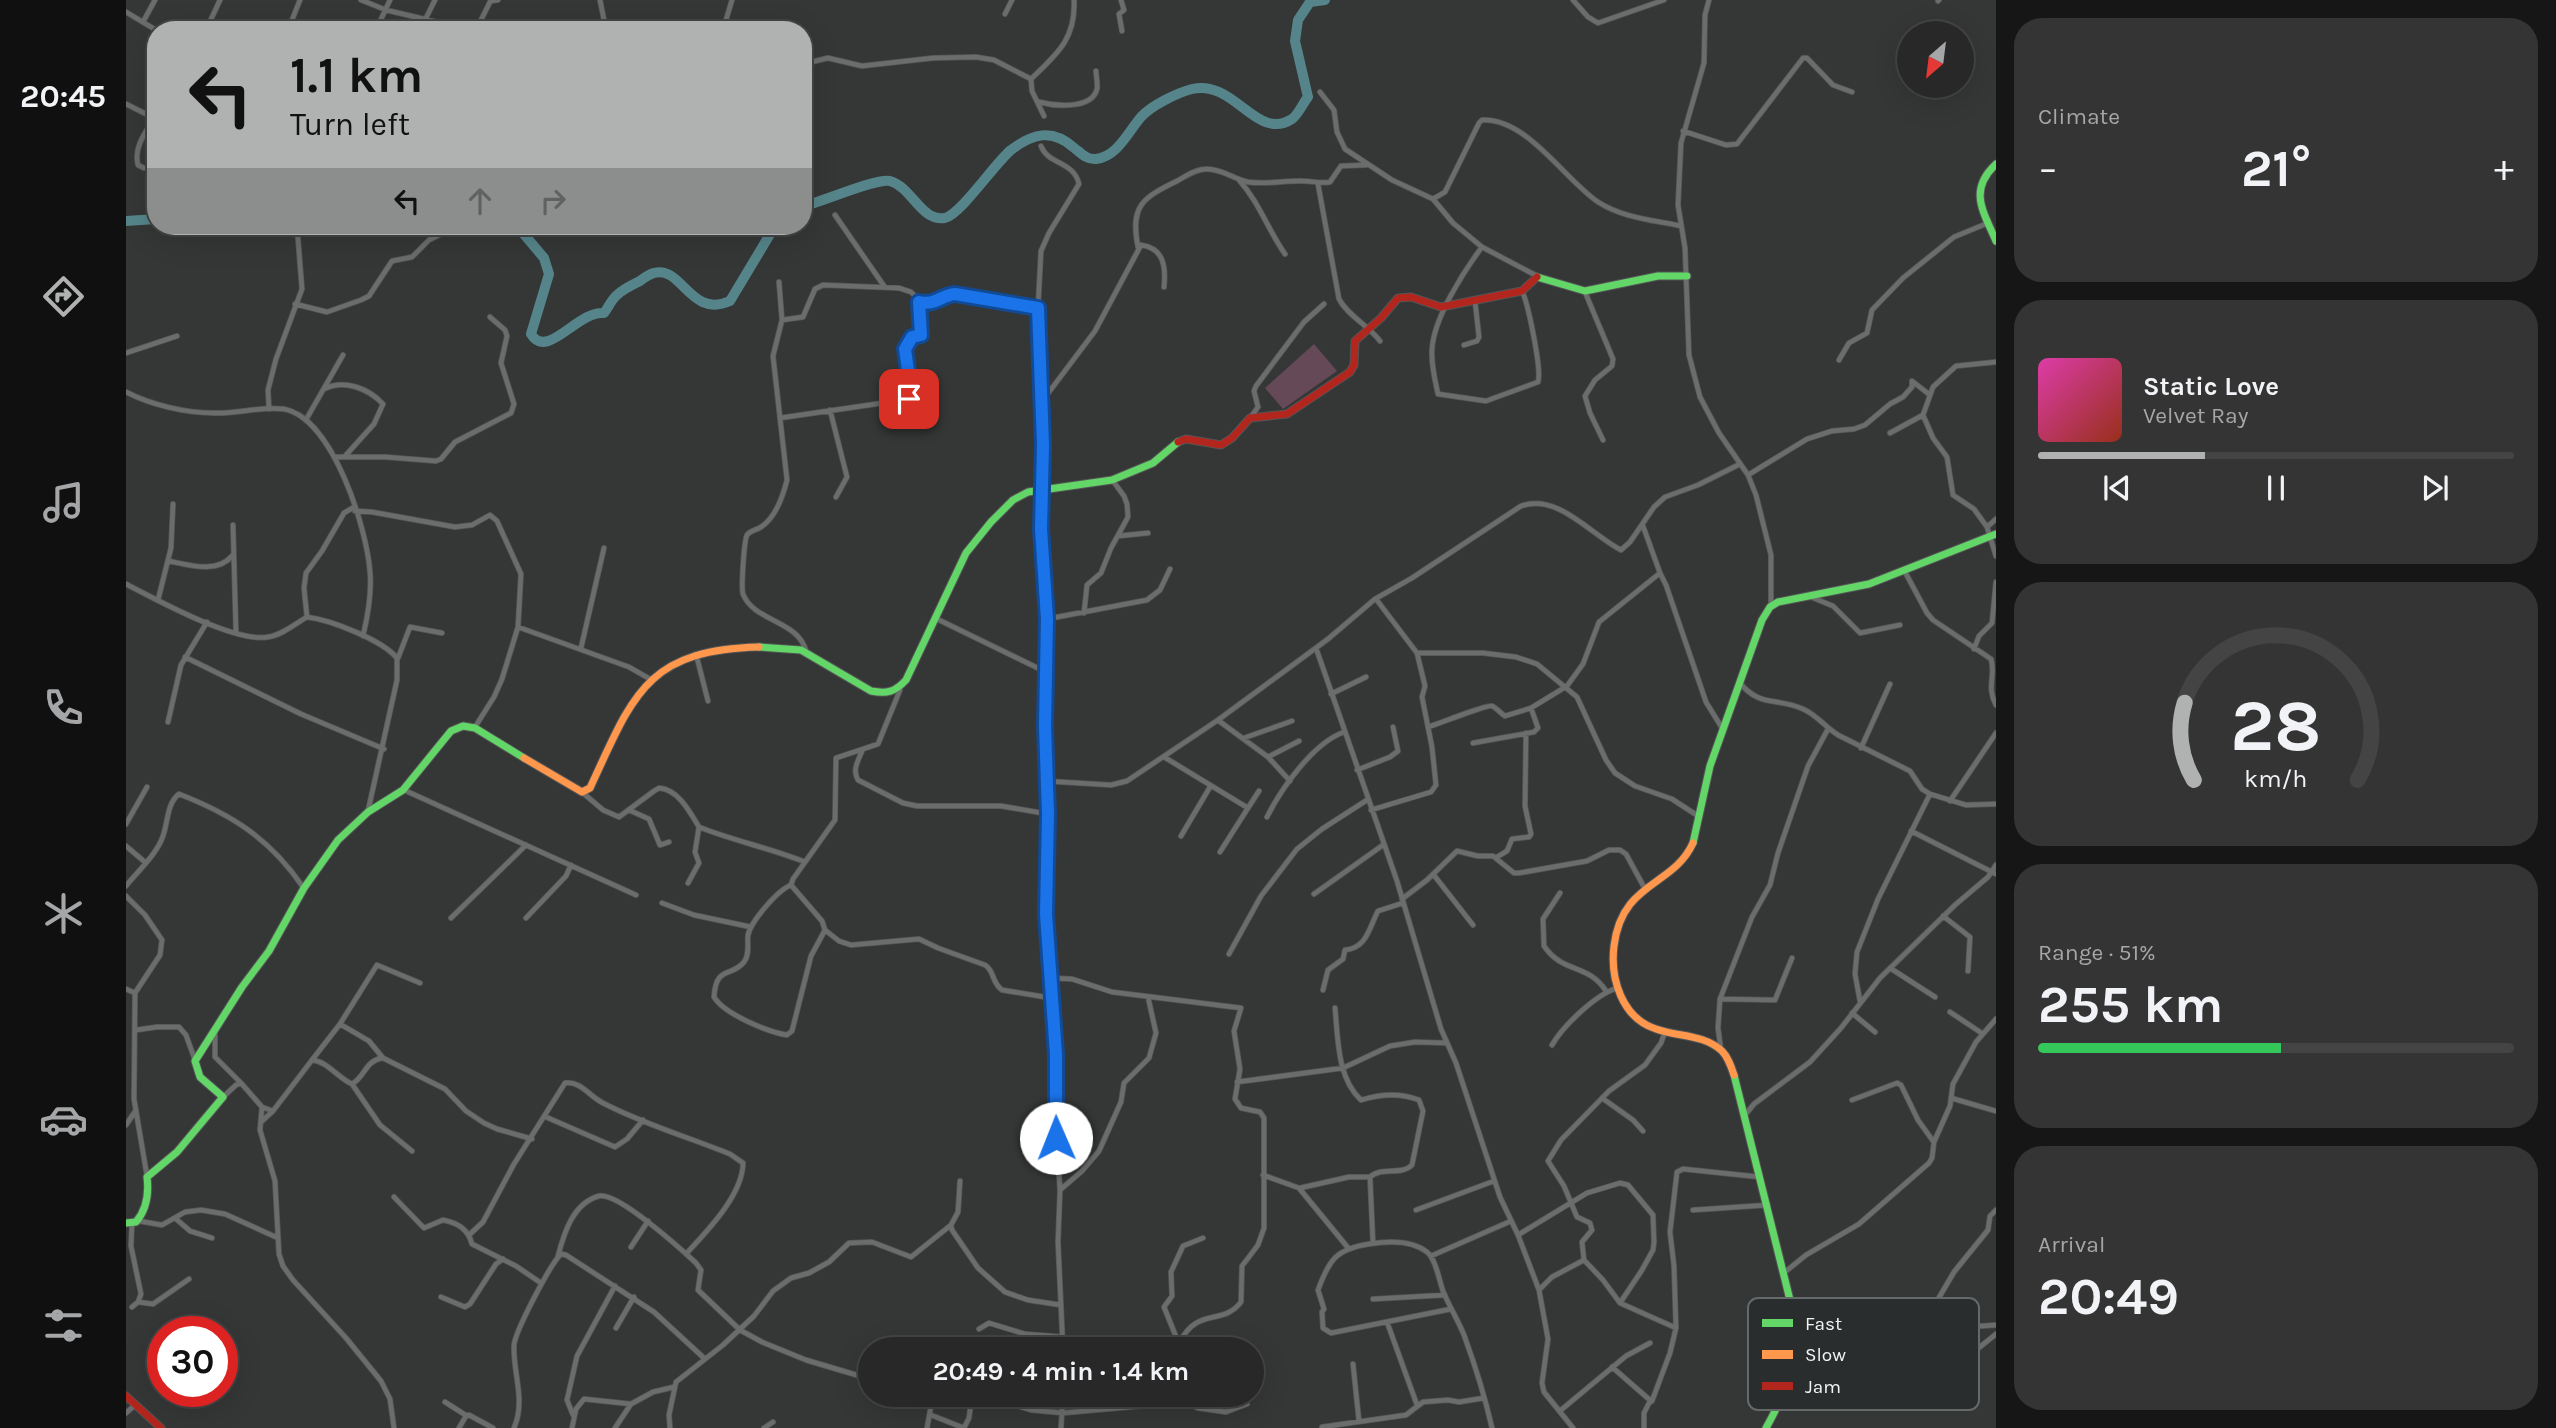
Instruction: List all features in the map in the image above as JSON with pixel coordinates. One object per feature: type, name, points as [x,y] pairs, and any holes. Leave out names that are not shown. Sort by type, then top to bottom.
[{"type":"main road","points":[[1996,164],[1986,172],[1980,184],[1979,197],[1996,241]]},
{"type":"main road","points":[[132,1222],[148,1194],[148,1177],[177,1152],[223,1097],[198,1076],[194,1070],[195,1061],[284,928],[304,888],[338,840],[368,811],[403,790],[452,731],[463,726],[475,728],[582,792],[590,788],[622,722],[650,679],[695,653],[712,649],[788,647],[806,651],[867,689],[885,694],[900,690],[966,553],[979,535],[1013,500],[1028,492],[1112,480],[1153,463],[1175,443],[1186,439],[1221,445],[1232,438],[1250,418],[1287,414],[1353,368],[1355,341],[1398,298],[1418,297],[1435,306],[1447,306],[1521,291],[1538,276],[1558,285],[1585,291],[1638,279],[1686,276]]},
{"type":"main road","points":[[1789,1298],[1768,1206],[1729,1062],[1721,1051],[1697,1038],[1655,1031],[1632,1013],[1617,988],[1613,953],[1617,931],[1627,907],[1691,849],[1704,786],[1762,620],[1770,607],[1778,602],[1807,595],[1869,584],[1994,534]]},
{"type":"main road","points":[[126,1396],[161,1428]]},
{"type":"main road","points":[[1766,1428],[1776,1410]]},
{"type":"street","points":[[143,22],[155,0]]},
{"type":"street","points":[[210,21],[220,0]]},
{"type":"street","points":[[292,21],[300,0]]},
{"type":"street","points":[[361,0],[386,10],[430,21]]},
{"type":"street","points":[[380,21],[390,0]]},
{"type":"street","points":[[425,20],[435,0]]},
{"type":"street","points":[[481,21],[491,1],[498,0]]},
{"type":"street","points":[[600,0],[604,21]]},
{"type":"street","points":[[726,21],[733,0]]},
{"type":"street","points":[[1005,14],[1012,0]]},
{"type":"street","points":[[1045,116],[1031,91],[1031,79],[1065,44],[1074,23],[1074,0]]},
{"type":"street","points":[[1121,0],[1124,10],[1119,14],[1122,31]]},
{"type":"street","points":[[1573,0],[1588,17],[1598,23],[1664,0]]},
{"type":"street","points":[[1709,0],[1704,15],[1704,63],[1683,131],[1678,205],[1686,276],[1687,334],[1695,381],[1708,414],[1748,475],[1756,495],[1771,555],[1770,607]]},
{"type":"street","points":[[126,12],[147,24]]},
{"type":"street","points":[[812,62],[828,58],[844,63],[878,65],[914,59],[976,57],[994,60],[1031,79]]},
{"type":"street","points":[[1683,131],[1726,145],[1737,144],[1803,58],[1807,58],[1833,85],[1852,92]]},
{"type":"street","points":[[1038,102],[1070,106],[1091,98],[1097,90],[1096,71]]},
{"type":"street","points":[[1320,92],[1334,110],[1345,149],[1399,184],[1433,199],[1453,223],[1482,247],[1538,276]]},
{"type":"street","points":[[126,104],[147,114]]},
{"type":"street","points":[[1433,199],[1445,192],[1479,123],[1482,120],[1490,120],[1504,124],[1527,137],[1599,202],[1636,217],[1681,226]]},
{"type":"street","points":[[147,130],[136,157],[138,165],[147,167]]},
{"type":"street","points":[[979,1329],[989,1323],[1026,1334],[1063,1337],[1056,1054],[1046,914],[1047,619],[1041,529],[1042,401],[1038,308],[1041,251],[1079,184],[1067,165],[1046,156],[1041,146]]},
{"type":"street","points":[[1042,401],[1095,331],[1112,303],[1138,247],[1135,232],[1136,212],[1151,194],[1200,169],[1219,170],[1252,182],[1302,181],[1318,184],[1330,182],[1337,168],[1341,166],[1367,165]]},
{"type":"street","points":[[1236,177],[1255,200],[1284,254]]},
{"type":"street","points":[[1318,184],[1336,292],[1345,308],[1380,341]]},
{"type":"street","points":[[835,215],[885,287]]},
{"type":"street","points":[[1839,360],[1849,343],[1867,333],[1872,310],[1903,278],[1954,237],[1989,222]]},
{"type":"street","points":[[269,409],[268,390],[302,289],[298,235]]},
{"type":"street","points":[[295,304],[327,312],[361,300],[369,296],[392,261],[412,257],[429,240],[439,235]]},
{"type":"street","points":[[1138,247],[1144,245],[1154,249],[1163,259],[1164,286]]},
{"type":"street","points":[[1482,247],[1435,332],[1432,346],[1438,394],[1486,401],[1536,384],[1539,380],[1537,353],[1521,291]]},
{"type":"street","points":[[779,282],[782,320],[773,356],[787,480],[773,514],[746,539],[742,588],[751,606],[798,636],[806,651]]},
{"type":"street","points":[[782,320],[801,319],[818,286],[906,289],[919,302],[932,303],[949,294],[955,294],[1038,308]]},
{"type":"street","points":[[1585,291],[1613,359],[1612,366],[1595,380],[1585,396],[1603,440]]},
{"type":"street","points":[[1464,345],[1477,341],[1479,337],[1475,300]]},
{"type":"street","points":[[780,418],[909,399],[911,392],[905,349],[912,337],[921,335],[919,302]]},
{"type":"street","points":[[1250,418],[1258,407],[1254,391],[1256,386],[1304,323],[1324,304]]},
{"type":"street","points":[[335,457],[436,461],[454,442],[511,412],[514,404],[501,363],[507,336],[505,330],[490,317]]},
{"type":"street","points":[[126,353],[177,336]]},
{"type":"street","points":[[307,418],[343,355]]},
{"type":"street","points":[[1890,433],[1923,415],[1930,395],[1939,381],[1960,364],[1996,362]]},
{"type":"street","points":[[1748,475],[1807,439],[1838,429],[1854,429],[1866,425],[1890,404],[1903,397],[1912,387],[1912,381],[1930,395]]},
{"type":"street","points":[[324,388],[346,383],[374,396],[383,404],[374,424],[345,456]]},
{"type":"street","points":[[126,392],[137,398],[196,411],[214,413],[283,409],[307,418],[335,457],[355,509],[368,555],[370,601],[363,636]]},
{"type":"street","points":[[830,410],[847,477],[836,497]]},
{"type":"street","points":[[1923,415],[1933,438],[1947,457],[1953,495],[1974,509],[1994,534],[1996,556]]},
{"type":"street","points":[[1045,781],[1119,784],[1218,720],[1362,613],[1376,599],[1525,504],[1540,503],[1563,512],[1621,550],[1665,497],[1698,485],[1740,464]]},
{"type":"street","points":[[1084,613],[1087,585],[1100,576],[1128,513],[1124,496],[1112,480]]},
{"type":"street","points":[[158,600],[169,561],[174,526],[173,504]]},
{"type":"street","points":[[307,617],[304,588],[306,573],[344,513],[355,509],[455,527],[472,525],[490,515],[494,517],[521,574],[517,626],[502,679],[475,728]]},
{"type":"street","points":[[1987,527],[1996,519]]},
{"type":"street","points":[[233,524],[236,633]]},
{"type":"street","points":[[1643,525],[1706,702],[1723,730]]},
{"type":"street","points":[[1118,536],[1148,533]]},
{"type":"street","points":[[581,648],[604,548]]},
{"type":"street","points":[[169,561],[215,567],[227,563],[232,556]]},
{"type":"street","points":[[1047,619],[1147,600],[1160,590],[1170,569]]},
{"type":"street","points":[[1904,570],[1927,613],[1944,629],[1994,664],[1991,692],[1996,705]]},
{"type":"street","points":[[1429,727],[1490,704],[1508,717],[1531,708],[1567,686],[1583,664],[1600,622],[1660,573]]},
{"type":"street","points":[[1974,649],[1979,635],[1992,623],[1996,582]]},
{"type":"street","points":[[126,584],[236,633],[268,637],[307,617],[363,636],[392,652],[397,658]]},
{"type":"street","points":[[1807,595],[1833,606],[1860,633],[1900,625]]},
{"type":"street","points":[[1371,810],[1403,802],[1436,788],[1429,727],[1422,697],[1425,686],[1417,653],[1376,599]]},
{"type":"street","points":[[935,618],[1046,672]]},
{"type":"street","points":[[168,722],[185,657],[207,622]]},
{"type":"street","points":[[517,626],[629,667],[650,679]]},
{"type":"street","points":[[368,811],[384,749],[397,680],[397,658],[410,627],[442,634]]},
{"type":"street","points":[[1316,648],[1402,901],[1434,1009],[1456,1063],[1494,1181],[1539,1290],[1548,1339],[1542,1384],[1544,1392],[1573,1428]]},
{"type":"street","points":[[695,653],[708,701]]},
{"type":"street","points":[[1417,653],[1483,653],[1516,657],[1537,664],[1567,686],[1577,697],[1606,760],[1615,773],[1635,786],[1672,799],[1698,816]]},
{"type":"street","points":[[185,657],[301,714],[384,749]]},
{"type":"street","points":[[1331,694],[1366,677]]},
{"type":"street","points":[[1740,682],[1752,696],[1805,710],[1818,717],[1828,729],[1910,771],[1922,789],[1930,794],[1966,805],[1996,804]]},
{"type":"street","points":[[1861,748],[1890,684]]},
{"type":"street","points":[[825,930],[811,956],[792,1031],[787,1035],[774,1032],[718,1004],[714,997],[719,978],[746,959],[751,927],[770,903],[791,885],[835,820],[836,758],[878,744],[900,690]]},
{"type":"street","points":[[1473,743],[1534,732],[1538,728],[1531,708]]},
{"type":"street","points":[[1218,720],[1268,757],[1290,781]]},
{"type":"street","points":[[1244,738],[1292,721]]},
{"type":"street","points":[[1357,770],[1398,751],[1393,727]]},
{"type":"street","points":[[1721,1051],[1718,1028],[1720,999],[1752,917],[1770,885],[1778,853],[1808,766],[1828,729]]},
{"type":"street","points":[[1266,817],[1290,781],[1317,751],[1333,737],[1344,732]]},
{"type":"street","points":[[1497,857],[1507,851],[1512,839],[1529,837],[1531,834],[1525,806],[1526,733]]},
{"type":"street","points":[[1950,801],[1996,733]]},
{"type":"street","points":[[1268,757],[1298,741]]},
{"type":"street","points":[[862,751],[855,767],[858,779],[903,803],[929,807],[1001,806],[1048,814]]},
{"type":"street","points":[[1164,757],[1248,808]]},
{"type":"street","points":[[1181,836],[1210,786]]},
{"type":"street","points":[[126,824],[147,788]]},
{"type":"street","points":[[403,790],[636,895]]},
{"type":"street","points":[[1220,852],[1259,790]]},
{"type":"street","points":[[582,792],[603,810],[615,816],[623,815],[654,791],[671,791],[688,809],[699,827],[805,862]]},
{"type":"street","points":[[126,886],[146,863],[163,836],[173,800],[179,794],[243,825],[259,836],[304,888]]},
{"type":"street","points":[[1860,1002],[1854,967],[1857,951],[1878,899],[1930,794]]},
{"type":"street","points":[[1228,954],[1261,896],[1297,849],[1367,800]]},
{"type":"street","points":[[629,810],[649,819],[660,845],[669,842]]},
{"type":"street","points":[[688,883],[699,863],[695,852],[699,827]]},
{"type":"street","points":[[1911,831],[1994,873]]},
{"type":"street","points":[[451,918],[526,845]]},
{"type":"street","points":[[1314,894],[1383,845]]},
{"type":"street","points":[[126,846],[146,863]]},
{"type":"street","points":[[1323,990],[1328,970],[1340,962],[1345,950],[1353,950],[1363,944],[1378,911],[1402,901],[1455,851],[1497,857],[1514,873],[1519,873],[1587,861],[1609,850],[1620,850],[1626,854],[1645,888]]},
{"type":"street","points":[[526,918],[566,876],[571,865]]},
{"type":"street","points":[[1743,1118],[1754,1104],[1787,1082],[1810,1062],[1890,968],[1943,916],[1994,873],[1996,865]]},
{"type":"street","points":[[1433,874],[1473,925]]},
{"type":"street","points":[[791,885],[822,920],[825,930],[839,941],[851,945],[919,939],[985,965],[990,969],[996,986],[1002,990],[1051,998]]},
{"type":"street","points":[[1560,894],[1543,919],[1544,946],[1561,963],[1595,976],[1606,991]]},
{"type":"street","points":[[126,896],[145,915],[162,940],[160,955],[135,993],[133,1001],[136,1030],[136,1110],[148,1177]]},
{"type":"street","points":[[663,903],[694,915],[751,927]]},
{"type":"street","points":[[1943,916],[1965,930],[1970,937],[1968,971]]},
{"type":"street","points":[[1720,999],[1776,999],[1793,958]]},
{"type":"street","points":[[260,1123],[273,1111],[340,1024],[377,965],[420,983]]},
{"type":"street","points":[[1890,968],[1935,997]]},
{"type":"street","points":[[1050,978],[1072,979],[1095,989],[1148,998],[1241,1008],[1234,1031],[1240,1069],[1235,1099],[1237,1105],[1243,1109],[1260,1112],[1264,1118],[1265,1228],[1258,1245],[1242,1266],[1241,1302],[1229,1312],[1196,1322],[1182,1337]]},
{"type":"street","points":[[1552,1045],[1565,1028],[1606,991],[1617,988]]},
{"type":"street","points":[[126,989],[135,993]]},
{"type":"street","points":[[1060,1191],[1082,1171],[1099,1150],[1122,1098],[1124,1083],[1149,1058],[1156,1033],[1148,998]]},
{"type":"street","points":[[1299,1188],[1349,1177],[1370,1177],[1378,1171],[1405,1170],[1412,1165],[1421,1126],[1422,1105],[1416,1099],[1394,1094],[1360,1100],[1353,1092],[1343,1068],[1335,1008]]},
{"type":"street","points":[[1950,1012],[1983,1034]]},
{"type":"street","points":[[1852,1013],[1875,1032]]},
{"type":"street","points":[[1784,1273],[1806,1255],[1859,1224],[1929,1163],[1951,1098],[1953,1084],[1971,1050],[1996,1019]]},
{"type":"street","points":[[340,1024],[369,1041],[383,1058],[445,1089],[466,1111],[484,1123],[532,1139]]},
{"type":"street","points":[[136,1030],[179,1027],[186,1035],[195,1061]]},
{"type":"street","points":[[215,1032],[215,1057],[262,1107],[273,1111]]},
{"type":"street","points":[[1665,1032],[1658,1049],[1645,1065],[1616,1085],[1561,1140],[1549,1157],[1549,1165],[1557,1174],[1577,1217],[1590,1223],[1592,1230],[1582,1242],[1584,1260],[1620,1303],[1676,1328]]},
{"type":"street","points":[[1237,1082],[1343,1068],[1390,1046],[1415,1042],[1447,1043]]},
{"type":"street","points":[[352,1084],[371,1062],[383,1058]]},
{"type":"street","points":[[312,1060],[323,1063],[352,1084],[380,1125],[412,1151]]},
{"type":"street","points":[[469,1235],[483,1222],[514,1164],[565,1083],[572,1082],[600,1101],[643,1121],[740,1158],[743,1163],[738,1185],[724,1208],[686,1254]]},
{"type":"street","points":[[223,1097],[241,1083]]},
{"type":"street","points":[[1852,1100],[1897,1083],[1901,1085],[1918,1119],[1934,1142]]},
{"type":"street","points":[[1602,1098],[1643,1130]]},
{"type":"street","points":[[1951,1098],[1996,1111]]},
{"type":"street","points":[[262,1107],[260,1130],[275,1181],[278,1238],[284,1266],[387,1391],[394,1428]]},
{"type":"street","points":[[126,1125],[136,1110]]},
{"type":"street","points":[[546,1117],[615,1147],[627,1139],[643,1121]]},
{"type":"street","points":[[1644,1428],[1644,1413],[1652,1401],[1670,1353],[1676,1328],[1670,1231],[1676,1172],[1683,1169],[1760,1177]]},
{"type":"street","points":[[1264,1175],[1299,1188],[1349,1249]]},
{"type":"street","points":[[1370,1177],[1373,1243]]},
{"type":"street","points":[[670,1428],[669,1415],[676,1382],[740,1330],[773,1291],[791,1278],[821,1267],[849,1243],[872,1242],[911,1257],[951,1225],[958,1212],[960,1181]]},
{"type":"street","points":[[1416,1210],[1494,1181]]},
{"type":"street","points":[[1518,1235],[1587,1193],[1625,1183],[1636,1192],[1653,1215],[1653,1250],[1620,1303]]},
{"type":"street","points":[[514,1428],[520,1398],[514,1343],[544,1276],[558,1256],[562,1238],[575,1213],[601,1195],[648,1221],[686,1254],[699,1267],[697,1287],[701,1294],[740,1330],[806,1360],[858,1375]]},
{"type":"street","points":[[394,1197],[424,1228],[446,1220],[464,1229],[471,1244],[503,1259],[541,1283]]},
{"type":"street","points":[[1693,1210],[1768,1206]]},
{"type":"street","points":[[132,1307],[141,1294],[131,1246],[132,1222],[162,1225],[194,1209],[225,1214],[278,1238]]},
{"type":"street","points":[[1939,1298],[1954,1272],[1988,1230],[1990,1216],[1996,1210]]},
{"type":"street","points":[[175,1218],[190,1231],[212,1238]]},
{"type":"street","points":[[631,1247],[648,1221]]},
{"type":"street","points":[[1431,1256],[1511,1221]]},
{"type":"street","points":[[951,1225],[954,1234],[978,1268],[1005,1292],[1028,1300],[1061,1305]]},
{"type":"street","points":[[1177,1337],[1164,1307],[1172,1296],[1171,1272],[1183,1247],[1203,1238]]},
{"type":"street","points":[[1451,1309],[1331,1333],[1323,1328],[1324,1309],[1318,1290],[1330,1263],[1339,1253],[1349,1249],[1373,1243],[1406,1243],[1419,1247],[1431,1256],[1463,1334],[1492,1428]]},
{"type":"street","points":[[494,1254],[496,1264]]},
{"type":"street","points":[[558,1256],[566,1255],[634,1297],[672,1327],[705,1359]]},
{"type":"street","points":[[441,1297],[464,1307],[470,1304],[496,1264],[503,1259]]},
{"type":"street","points":[[1539,1290],[1552,1277],[1584,1260]]},
{"type":"street","points":[[532,1276],[544,1276]]},
{"type":"street","points":[[138,1302],[153,1304],[189,1279]]},
{"type":"street","points":[[573,1415],[567,1399],[577,1356],[615,1286]]},
{"type":"street","points":[[1373,1299],[1445,1295]]},
{"type":"street","points":[[616,1328],[634,1297]]},
{"type":"street","points":[[1387,1322],[1418,1405]]},
{"type":"street","points":[[1979,1350],[1996,1334]]},
{"type":"street","points":[[1561,1410],[1612,1367],[1650,1342]]},
{"type":"street","points":[[1353,1364],[1359,1421]]},
{"type":"street","points":[[1612,1367],[1652,1401]]},
{"type":"street","points":[[615,1428],[631,1404],[653,1392],[674,1387]]},
{"type":"street","points":[[1322,1427],[1406,1415],[1423,1402],[1459,1402],[1484,1398]]},
{"type":"street","points":[[572,1428],[573,1415],[578,1404],[584,1399],[631,1404]]},
{"type":"street","points":[[445,1402],[493,1428]]},
{"type":"street","points":[[126,1413],[135,1405]]},
{"type":"street","points":[[928,1428],[931,1407]]},
{"type":"street","points":[[931,1415],[964,1428],[970,1407]]},
{"type":"street","points":[[1021,1407],[1063,1413],[1130,1407]]},
{"type":"street","points":[[1061,1428],[1063,1407]]},
{"type":"street","points":[[1196,1407],[1226,1412],[1239,1407]]},
{"type":"street","points":[[459,1428],[467,1416]]},
{"type":"street","points":[[764,1428],[773,1422]]},
{"type":"shaded area","points":[[1314,344],[1337,371],[1283,409],[1265,388]]},
{"type":"waterway","points":[[812,204],[873,183],[890,181],[898,184],[929,215],[945,218],[960,208],[1004,156],[1027,140],[1050,135],[1065,141],[1089,158],[1104,157],[1122,143],[1141,117],[1152,108],[1192,89],[1207,88],[1221,93],[1267,123],[1279,124],[1292,119],[1308,97],[1295,41],[1298,20],[1310,2],[1325,0]]},
{"type":"waterway","points":[[126,221],[147,220]]},
{"type":"waterway","points":[[525,235],[544,258],[549,274],[531,334],[538,341],[545,342],[594,314],[604,313],[619,293],[654,273],[664,273],[672,277],[705,303],[716,305],[730,301],[770,235]]},
{"type":"traffic: fast","points":[[1996,164],[1987,174],[1980,192],[1983,210],[1996,241]]},
{"type":"traffic: fast","points":[[1537,277],[1585,291],[1658,276],[1687,276]]},
{"type":"traffic: fast","points":[[759,647],[801,650],[871,691],[894,690],[906,680],[966,553],[1013,500],[1028,492],[1112,480],[1153,463],[1178,442]]},
{"type":"traffic: fast","points":[[1693,843],[1710,766],[1762,620],[1770,607],[1778,602],[1869,584],[1996,534]]},
{"type":"traffic: fast","points":[[126,1223],[136,1222],[143,1212],[147,1177],[177,1152],[223,1097],[200,1077],[195,1061],[242,987],[269,951],[304,888],[338,840],[368,812],[403,790],[451,731],[463,726],[475,728],[524,758]]},
{"type":"traffic: fast","points":[[1734,1075],[1790,1298]]},
{"type":"traffic: fast","points":[[1766,1428],[1775,1410]]},
{"type":"traffic: slow","points":[[524,758],[582,792],[590,788],[632,704],[648,684],[667,669],[691,657],[721,650],[759,647]]},
{"type":"traffic: slow","points":[[1693,843],[1673,869],[1637,896],[1627,909],[1619,925],[1614,946],[1614,971],[1627,1007],[1644,1024],[1715,1046],[1726,1056],[1734,1075]]},
{"type":"traffic: jam","points":[[1178,442],[1186,439],[1221,445],[1232,438],[1250,418],[1287,414],[1350,372],[1354,365],[1355,341],[1381,318],[1398,298],[1411,297],[1441,307],[1522,291],[1537,277]]},
{"type":"traffic: jam","points":[[126,1396],[161,1428]]},
{"type":"route","points":[[909,399],[911,392],[905,349],[912,337],[921,335],[919,302],[932,303],[949,294],[955,294],[1038,308],[1043,445],[1041,529],[1047,619],[1045,781],[1049,841],[1046,914],[1057,1073],[1056,1138]]}]
